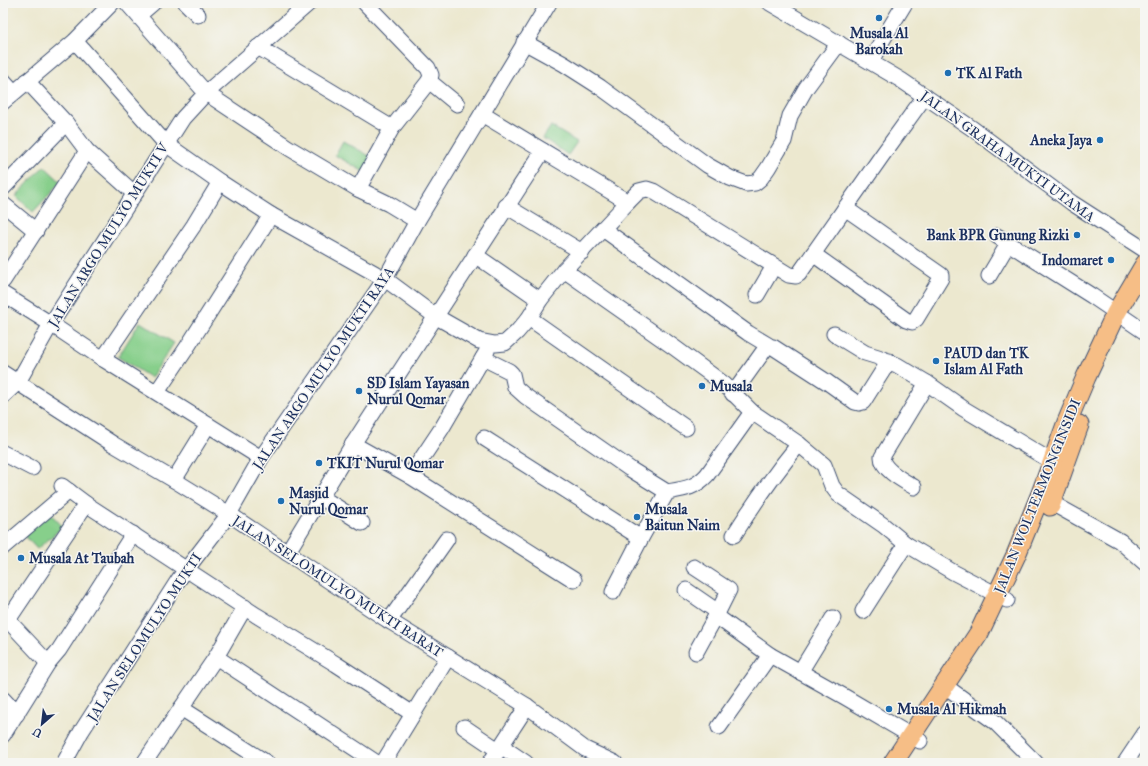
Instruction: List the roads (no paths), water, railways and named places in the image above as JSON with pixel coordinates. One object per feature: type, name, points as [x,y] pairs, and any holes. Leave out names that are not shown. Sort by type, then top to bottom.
[{"type":"main road","name":"JALAN WOLTERMONGINSIDI","points":[[893,763],[916,738],[950,689],[979,633],[1002,597],[1022,557],[1046,499],[1072,425],[1097,381],[1121,316],[1145,264]]},
{"type":"main road","name":"JALAN WOLTERMONGINSIDI","points":[[1121,316],[1145,287]]},
{"type":"main road","name":"JALAN WOLTERMONGINSIDI","points":[[906,763],[916,738]]},
{"type":"street","points":[[3,80],[9,97],[75,41],[112,3]]},
{"type":"street","points":[[127,3],[206,93],[358,190],[389,204],[417,221]]},
{"type":"street","points":[[139,15],[153,3]]},
{"type":"street","points":[[186,3],[198,15]]},
{"type":"street","name":"JALAN ARGO MULYO MUKTI V","points":[[3,396],[18,382],[52,324],[183,118],[206,93],[309,3]]},
{"type":"street","points":[[358,190],[392,128],[429,81],[431,75],[428,68],[365,3]]},
{"type":"street","name":"JALAN ARGO MULYO MUKTI RAYA","points":[[229,514],[261,458],[384,279],[417,221],[548,3]]},
{"type":"street","name":"JALAN GRAHA MUKTI UTAMA","points":[[770,3],[901,80],[973,129],[1072,203],[1145,250]]},
{"type":"street","points":[[871,62],[900,5]]},
{"type":"street","points":[[75,41],[166,144],[220,182],[271,215],[384,279],[435,316],[479,341],[495,344],[505,343],[517,332],[564,270],[639,191],[647,189],[653,191],[789,275],[796,276],[799,274],[925,96]]},
{"type":"street","points":[[524,42],[564,64],[600,87],[707,165],[730,178],[746,184],[755,183],[761,178],[768,168],[784,141],[790,116],[806,88],[839,44]]},
{"type":"street","points":[[258,47],[392,128]]},
{"type":"street","points":[[27,81],[66,123],[87,151],[134,194]]},
{"type":"street","points":[[429,81],[457,104]]},
{"type":"street","points":[[482,114],[628,202]]},
{"type":"street","points":[[3,188],[66,123]]},
{"type":"street","points":[[3,281],[87,151]]},
{"type":"street","points":[[287,553],[353,444],[543,151]]},
{"type":"street","points":[[103,359],[194,225],[220,182]]},
{"type":"street","points":[[3,204],[36,231]]},
{"type":"street","points":[[506,206],[582,252]]},
{"type":"street","points":[[813,254],[906,320],[912,322],[916,319],[941,278],[941,275],[845,208]]},
{"type":"street","points":[[157,392],[271,215]]},
{"type":"street","points":[[603,229],[748,333],[768,345],[733,394]]},
{"type":"street","points":[[988,276],[1003,240],[1092,296],[1145,332]]},
{"type":"street","points":[[475,256],[540,300]]},
{"type":"street","points":[[757,296],[774,266]]},
{"type":"street","points":[[564,270],[724,384],[752,412],[799,444],[824,465],[832,486],[838,494],[883,525],[906,544],[953,572],[1002,597]]},
{"type":"street","points":[[3,294],[52,324],[103,359],[261,458]]},
{"type":"street","points":[[529,318],[686,428]]},
{"type":"street","points":[[834,334],[866,353],[889,361],[927,383],[964,409],[1058,465]]},
{"type":"street","points":[[772,347],[859,403],[863,402],[889,361]]},
{"type":"street","points":[[410,476],[442,428],[485,355],[512,374],[515,387],[525,396],[630,469],[667,492],[690,488],[700,483],[708,475],[752,412]]},
{"type":"street","name":"JALAN SELOMULYO MUKTI BARAT","points":[[3,373],[113,444],[229,514],[389,620],[527,706],[585,749],[615,763]]},
{"type":"street","points":[[914,487],[886,468],[882,462],[882,457],[927,383]]},
{"type":"street","points":[[174,480],[208,425]]},
{"type":"street","points":[[484,438],[641,538]]},
{"type":"street","points":[[353,444],[410,476],[574,580]]},
{"type":"street","points":[[734,535],[759,495],[780,466],[799,444]]},
{"type":"street","points":[[3,453],[32,468]]},
{"type":"street","points":[[3,547],[65,488],[86,504],[256,615],[336,664],[413,714]]},
{"type":"street","points":[[613,592],[667,492]]},
{"type":"street","points":[[321,497],[362,523]]},
{"type":"street","points":[[1046,499],[1120,541],[1145,562]]},
{"type":"street","points":[[48,663],[5,618],[86,504]]},
{"type":"street","name":"JALAN SELOMULYO MUKTI","points":[[64,763],[81,732],[186,569],[229,514]]},
{"type":"street","points":[[3,735],[48,663],[59,650],[133,534]]},
{"type":"street","points":[[389,620],[447,540]]},
{"type":"street","points":[[863,611],[906,544]]},
{"type":"street","points":[[694,567],[729,590],[696,652]]},
{"type":"street","points":[[686,590],[770,655],[916,738]]},
{"type":"street","points":[[150,761],[181,708],[216,657],[245,607]]},
{"type":"street","points":[[800,672],[834,618]]},
{"type":"street","points":[[719,727],[770,655]]},
{"type":"street","points":[[216,657],[377,763]]},
{"type":"street","points":[[383,763],[448,658]]},
{"type":"street","points":[[950,689],[996,722],[1028,760]]},
{"type":"street","points":[[3,699],[16,714]]},
{"type":"street","points":[[497,753],[527,706]]},
{"type":"street","points":[[181,708],[267,763]]},
{"type":"street","points":[[464,727],[497,753],[526,763]]},
{"type":"street","points":[[1125,763],[1145,733]]},
{"type":"place","name":"Musala Al Barokah","points":[[879,18]]},
{"type":"place","name":"TK Al Fath","points":[[948,73]]},
{"type":"place","name":"Aneka Jaya","points":[[1100,140]]},
{"type":"place","name":"Bank BPR Gunung Rizki","points":[[1077,235]]},
{"type":"place","name":"Indomaret","points":[[1111,260]]},
{"type":"place","name":"PAUD dan TK Islam Al Fath","points":[[936,361]]},
{"type":"place","name":"Musala","points":[[702,386]]},
{"type":"place","name":"SD Islam Yayasan Nurul Qomar","points":[[359,391]]},
{"type":"place","name":"TKIT Nurul Qomar","points":[[319,463]]},
{"type":"place","name":"Masjid Nurul Qomar","points":[[281,501]]},
{"type":"place","name":"Musala Baitun Naim","points":[[637,517]]},
{"type":"place","name":"Musala At Taubah","points":[[21,558]]},
{"type":"place","name":"Musala Al Hikmah","points":[[889,709]]}]
